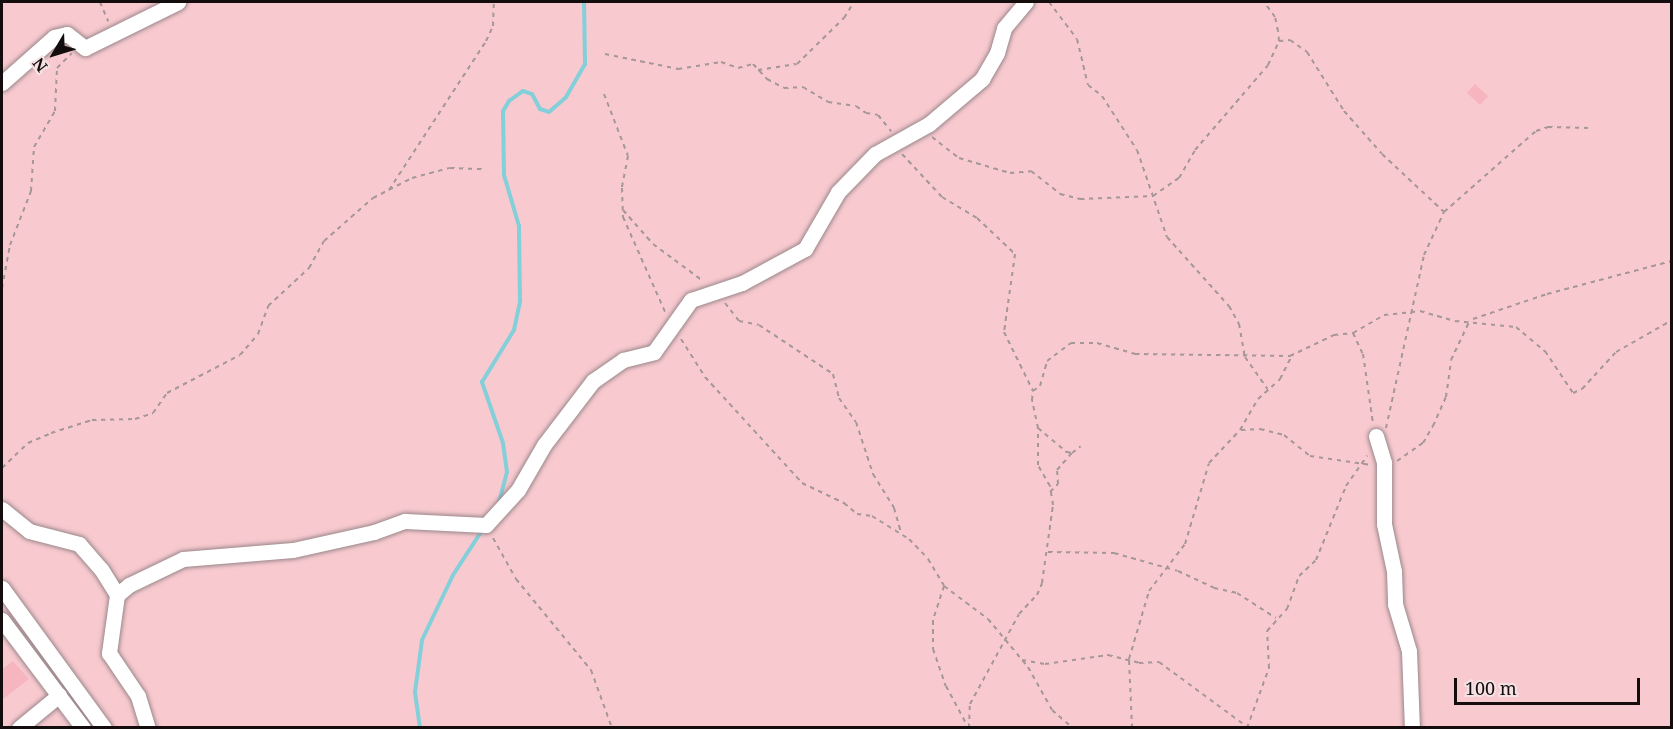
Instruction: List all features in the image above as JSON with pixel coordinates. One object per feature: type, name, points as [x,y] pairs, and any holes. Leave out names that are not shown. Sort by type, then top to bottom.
[{"type":"street","points":[[2,83],[54,37],[67,33],[85,48],[178,2]]},
{"type":"street","points":[[148,728],[147,714],[138,696],[109,653],[117,595],[129,585],[183,559],[293,550],[374,532],[405,521],[486,525],[518,490],[544,445],[593,381],[623,360],[654,352],[675,327],[688,302],[719,292],[805,249],[838,192],[875,154],[920,128],[982,79],[997,53],[1004,28],[1026,2]]},
{"type":"street","points":[[1379,442],[1386,482],[1384,524],[1394,571],[1395,604],[1409,651],[1412,728]]},
{"type":"street","points":[[2,508],[29,531],[79,544],[117,595]]},
{"type":"street","points":[[2,588],[104,728]]},
{"type":"street","points":[[2,620],[83,728]]},
{"type":"street","points":[[19,728],[60,695]]},
{"type":"path","points":[[100,2],[113,35]]},
{"type":"path","points":[[388,190],[486,41],[494,26],[494,2]]},
{"type":"path","points":[[758,69],[797,64],[844,18],[854,2]]},
{"type":"path","points":[[1049,2],[1077,39],[1088,85],[1102,96],[1137,150],[1167,237],[1229,306],[1239,324],[1245,357],[1267,389]]},
{"type":"path","points":[[920,128],[959,158],[1010,173],[1031,171],[1070,196],[1115,200],[1153,196],[1179,178],[1195,150],[1268,64],[1279,41],[1275,17],[1264,2]]},
{"type":"path","points":[[1279,41],[1290,40],[1306,52],[1344,111],[1356,120],[1382,154],[1444,212]]},
{"type":"path","points":[[2,288],[10,245],[31,191],[34,147],[55,111],[57,68],[76,50],[85,48]]},
{"type":"path","points":[[605,54],[678,69],[721,62],[738,68],[753,64],[784,88],[803,87],[828,102],[856,106],[866,113],[878,115],[891,129],[893,143],[934,190],[976,218],[1015,254],[1004,332],[1033,391],[1038,428],[1038,465],[1053,505],[1048,552],[1037,595],[1018,614],[970,705],[969,728]]},
{"type":"path","points":[[1019,658],[1034,664],[1108,655],[1159,662],[1247,727],[1269,668],[1267,631],[1287,609],[1299,576],[1316,560],[1346,486],[1379,442],[1424,255],[1444,212],[1536,131],[1548,127],[1590,128]]},
{"type":"path","points":[[2,468],[28,443],[51,433],[92,420],[135,419],[153,413],[167,393],[240,355],[258,334],[268,306],[309,268],[324,241],[373,198],[412,178],[450,168],[484,169]]},
{"type":"path","points":[[623,210],[653,244],[693,278],[719,292],[739,321],[759,325],[833,374],[839,398],[856,422],[873,474],[894,508],[901,533]]},
{"type":"path","points":[[1470,320],[1547,294],[1671,261]]},
{"type":"path","points":[[2,307],[2,316]]},
{"type":"path","points":[[1033,391],[1040,386],[1047,361],[1071,343],[1097,343],[1135,354],[1245,357],[1292,355],[1334,335],[1353,333],[1384,315],[1420,311],[1455,321],[1470,320],[1516,327],[1545,351],[1573,393],[1591,381],[1616,352],[1671,320]]},
{"type":"path","points":[[1353,333],[1363,354],[1379,442]]},
{"type":"path","points":[[1132,728],[1129,659],[1149,591],[1185,544],[1209,463],[1240,430],[1248,412],[1267,389],[1280,379],[1292,355]]},
{"type":"path","points":[[1038,428],[1061,448],[1072,453]]},
{"type":"path","points":[[1050,492],[1058,484],[1057,470],[1081,446]]},
{"type":"path","points":[[819,493],[901,533],[928,559],[944,586],[988,619],[1028,667],[1052,710],[1073,728]]},
{"type":"path","points":[[486,525],[516,579],[591,670],[612,728]]},
{"type":"path","points":[[1048,552],[1114,554],[1237,593],[1276,619]]},
{"type":"path","points":[[944,586],[933,620],[933,650],[946,686],[969,728]]},
{"type":"shaded area","points":[[2,2],[1671,2],[1671,727],[2,727]]},
{"type":"building","points":[[1475,84],[1488,96],[1480,105],[1467,93]]},
{"type":"building","points":[[13,661],[29,679],[2,700],[2,669]]},
{"type":"waterway","points":[[499,502],[507,472],[503,443],[482,382],[514,330],[520,301],[519,226],[504,175],[503,111],[509,101],[523,91],[532,94],[540,109],[549,112],[566,97],[585,64],[584,2]]},
{"type":"waterway","points":[[420,728],[415,692],[422,640],[453,575],[483,529]]}]
